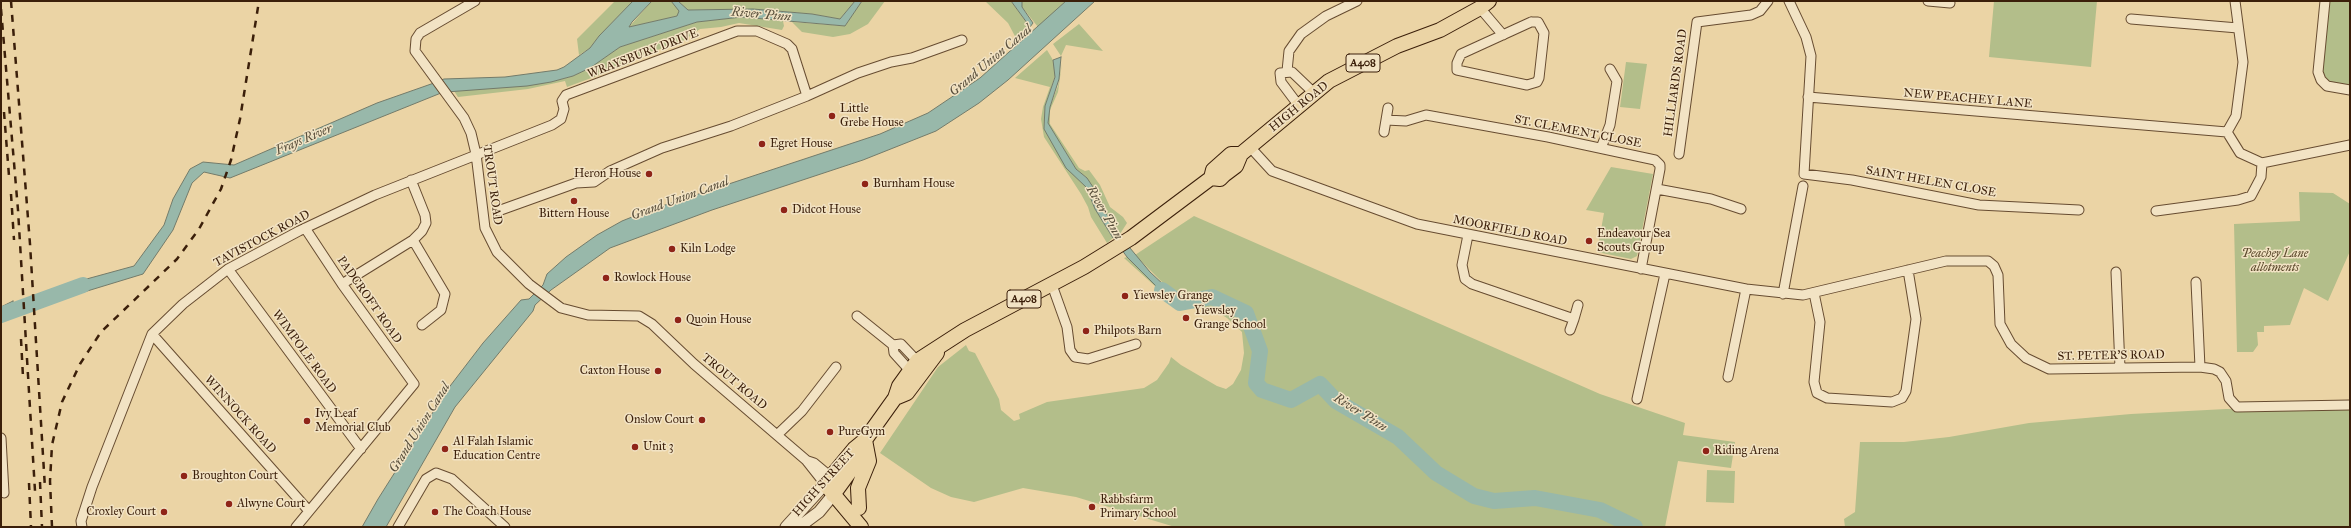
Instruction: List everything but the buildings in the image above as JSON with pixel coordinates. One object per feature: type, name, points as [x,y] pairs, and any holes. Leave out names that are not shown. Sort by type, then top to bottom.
[{"type":"main road","name":"HIGH ROAD","points":[[1111,250],[1129,239],[1211,178],[1220,178],[1236,166],[1245,151],[1329,81],[1397,46],[1440,30],[1485,5]]},
{"type":"main road","name":"HIGH STREET","points":[[833,485],[862,455],[865,440],[895,398],[907,393],[917,370],[938,349],[965,330],[1052,284],[1111,250]]},
{"type":"main road","points":[[859,508],[858,488],[869,461],[865,440]]},
{"type":"main road","points":[[833,485],[859,508],[870,527]]},
{"type":"main road","points":[[833,485],[861,527]]},
{"type":"street","name":"TROUT ROAD","points":[[475,1],[420,33],[416,39],[415,53],[464,118],[476,154],[486,231],[499,255],[529,284],[550,302],[563,310],[588,315],[639,316],[652,324],[694,364],[806,460],[814,463],[833,485]]},
{"type":"street","points":[[1287,71],[1289,51],[1301,34],[1326,16],[1358,1]]},
{"type":"street","name":"HILLIARDS ROAD","points":[[1679,154],[1697,22],[1751,15],[1760,11],[1768,1]]},
{"type":"street","points":[[1789,1],[1809,46],[1808,97]]},
{"type":"street","points":[[1928,1],[1950,3]]},
{"type":"street","points":[[2235,1],[2243,62],[2236,116],[2227,132],[2240,153],[2262,164],[2350,145]]},
{"type":"street","points":[[2325,1],[2318,72],[2321,80],[2327,86],[2350,90]]},
{"type":"street","points":[[1485,5],[1503,35]]},
{"type":"street","points":[[2131,19],[2238,28]]},
{"type":"street","points":[[1531,22],[1538,22],[1542,27],[1544,33],[1539,78],[1537,82],[1527,85],[1457,70],[1457,63],[1461,54],[1503,35],[1531,22]]},
{"type":"street","name":"WRAYSBURY DRIVE","points":[[476,154],[558,122],[563,115],[562,101],[566,95],[742,30],[757,31],[787,44],[792,49],[808,96]]},
{"type":"street","points":[[498,211],[576,183],[594,182],[610,170],[662,148],[731,126],[808,96],[858,73],[891,62],[912,58],[962,40]]},
{"type":"street","points":[[1601,148],[1610,125],[1617,81],[1610,69]]},
{"type":"street","points":[[1299,106],[1280,79],[1280,73],[1287,71],[1296,75],[1314,93]]},
{"type":"street","name":"NEW PEACHEY LANE","points":[[1808,97],[2227,132]]},
{"type":"street","name":"SAINT HELEN CLOSE","points":[[1808,97],[1804,174],[1852,180],[1979,205],[2079,210]]},
{"type":"street","points":[[1384,132],[1388,108]]},
{"type":"street","name":"ST. CLEMENT CLOSE","points":[[1386,120],[1406,121],[1426,115],[1601,148],[1656,161],[1660,167],[1657,189],[1641,269]]},
{"type":"street","name":"MOORFIELD ROAD","points":[[1245,151],[1272,171],[1406,221],[1468,235],[1665,274],[1746,289],[1783,294]]},
{"type":"street","name":"TAVISTOCK ROAD","points":[[82,527],[92,487],[152,334],[183,304],[228,269],[305,228],[411,180],[476,154]]},
{"type":"street","points":[[2156,211],[2238,200],[2251,196],[2262,177],[2262,164]]},
{"type":"street","points":[[342,284],[413,240],[422,231],[426,219],[411,180]]},
{"type":"street","points":[[1783,294],[1803,186]]},
{"type":"street","points":[[1657,189],[1711,199],[1741,209]]},
{"type":"street","name":"PADCROFT ROAD","points":[[305,228],[342,284],[414,384],[361,449]]},
{"type":"street","points":[[1468,235],[1462,265],[1462,272],[1465,279],[1472,284],[1574,319]]},
{"type":"street","points":[[413,240],[445,294],[441,310],[422,325]]},
{"type":"street","name":"ST. PETER'S ROAD","points":[[1783,294],[1803,295],[1814,293],[1946,260],[1988,261],[1994,266],[1998,276],[2000,324],[2010,344],[2026,358],[2050,369],[2200,367],[2214,369],[2220,372],[2225,378],[2230,401],[2237,407],[2350,405]]},
{"type":"street","name":"WIMPOLE ROAD","points":[[228,269],[361,449]]},
{"type":"street","points":[[1814,293],[1820,322],[1814,382],[1817,392],[1826,398],[1892,402],[1902,398],[1906,391],[1914,334],[1916,306],[1908,270]]},
{"type":"street","points":[[2116,272],[2120,368]]},
{"type":"street","points":[[1637,399],[1665,274]]},
{"type":"street","points":[[2196,282],[2200,367]]},
{"type":"street","points":[[1052,284],[1067,327],[1070,350],[1075,357],[1088,359],[1136,344]]},
{"type":"street","points":[[1728,377],[1746,289]]},
{"type":"street","points":[[1570,330],[1578,305]]},
{"type":"street","points":[[857,316],[893,345],[894,353],[917,370]]},
{"type":"street","name":"WINNOCK ROAD","points":[[152,334],[309,511]]},
{"type":"street","points":[[777,435],[802,411],[836,367]]},
{"type":"street","points":[[1,438],[4,493]]},
{"type":"street","points":[[296,527],[361,449]]},
{"type":"street","points":[[398,527],[426,479],[436,472],[452,479],[505,527]]},
{"type":"street","name":"HIGH STREET","points":[[786,527],[833,485]]},
{"type":"street","name":"HIGH STREET","points":[[799,527],[819,512],[833,485]]},
{"type":"green space","points":[[615,1],[633,1],[599,36],[590,48],[579,55],[577,39]]},
{"type":"green space","points":[[652,1],[671,1],[680,11],[677,16],[629,27]]},
{"type":"green space","points":[[678,1],[855,1],[840,19],[812,14],[753,9],[688,10]]},
{"type":"green space","points":[[862,1],[885,1],[868,24],[850,34],[833,37],[802,32],[792,22],[845,26]]},
{"type":"green space","points":[[985,1],[1011,1],[1033,32],[1023,41],[1017,40],[1008,23]]},
{"type":"green space","points":[[1022,1],[1066,1],[1038,27],[1022,7]]},
{"type":"green space","points":[[1994,1],[2097,1],[2091,67],[1989,57]]},
{"type":"green space","points":[[2325,1],[2350,1],[2350,90],[2321,80]]},
{"type":"green space","points":[[742,17],[783,21],[784,26],[782,30],[739,23],[721,27],[700,29],[680,43],[637,57],[629,64],[567,87],[565,81],[528,89],[458,97],[454,91],[551,82],[573,76],[590,68],[620,47],[697,22]]},
{"type":"green space","points":[[1079,24],[1103,51],[1066,45],[1061,56],[1053,44]]},
{"type":"green space","points":[[1047,50],[1053,60],[1056,73],[1045,106],[1044,129],[1076,177],[1086,187],[1095,209],[1113,238],[1107,243],[1091,217],[1088,207],[1081,194],[1044,137],[1041,119],[1043,107],[1050,87],[1015,78]]},
{"type":"green space","points":[[1626,62],[1647,64],[1640,109],[1620,107]]},
{"type":"green space","points":[[1062,63],[1058,92],[1050,110],[1050,124],[1079,168],[1085,171],[1089,170],[1100,185],[1110,207],[1123,217],[1127,223],[1120,234],[1101,206],[1087,178],[1076,169],[1048,123],[1050,106],[1058,86]]},
{"type":"green space","points":[[1611,167],[1653,174],[1637,256],[1631,259],[1597,252],[1604,213],[1586,210]]},
{"type":"green space","name":"Peachey Lane allotments","points":[[2299,192],[2333,193],[2350,204],[2350,251],[2328,301],[2304,288],[2290,325],[2264,326],[2264,332],[2257,332],[2258,345],[2253,352],[2237,352],[2234,224],[2300,221]]},
{"type":"green space","points":[[1194,216],[1600,394],[1685,423],[1683,435],[1735,442],[1731,468],[1678,461],[1665,527],[1175,527],[1076,497],[1023,488],[974,502],[951,497],[931,488],[880,453],[938,367],[966,345],[969,351],[975,353],[999,399],[1001,410],[1014,421],[1020,419],[1019,414],[1047,402],[1144,388],[1157,380],[1169,363],[1171,357],[1181,365],[1217,386],[1226,389],[1233,384],[1241,370],[1244,353],[1242,332],[1227,318],[1211,308],[1179,308],[1124,258],[1127,257],[1161,291],[1179,305],[1206,299],[1188,302],[1180,300],[1135,255]]},
{"type":"green space","points":[[2350,407],[2350,527],[1845,527],[1844,519],[1855,512],[1860,442],[1904,442],[1949,437],[2029,423],[2131,414],[2226,409]]},
{"type":"green space","name":"Riding Arena","points":[[1707,470],[1735,471],[1734,503],[1706,502]]},
{"type":"water","points":[[633,1],[652,1],[629,27],[677,16],[679,11],[671,1],[678,1],[688,10],[753,9],[812,14],[840,19],[855,1],[862,1],[845,26],[742,17],[697,22],[620,47],[590,68],[573,76],[527,86],[446,92],[441,80],[444,79],[505,77],[557,70],[564,67],[590,48],[599,36]]},
{"type":"water","points":[[1011,1],[1022,1],[1022,7],[1033,23],[1030,27]]},
{"type":"water","points":[[1066,1],[1095,1],[1008,80],[979,103],[936,131],[863,160],[712,210],[610,248],[551,290],[535,305],[533,311],[455,407],[386,527],[362,527],[447,390],[483,343],[521,300],[529,299],[543,285],[547,274],[566,257],[597,235],[622,221],[647,211],[880,134],[928,113],[980,78]]},
{"type":"water","points":[[1061,57],[1059,79],[1050,107],[1048,123],[1076,169],[1087,178],[1093,187],[1101,206],[1120,234],[1113,238],[1095,209],[1086,187],[1066,168],[1044,129],[1045,106],[1055,77],[1053,60]]},
{"type":"water","points":[[434,83],[441,93],[230,178],[204,172],[192,183],[173,230],[143,274],[61,299],[61,286],[134,266],[164,225],[173,199],[190,169],[203,162],[234,165],[377,103]]},
{"type":"water","points":[[1125,242],[1150,272],[1180,300],[1179,305],[1161,291],[1127,257],[1119,246]]},
{"type":"water","points":[[13,301],[15,315],[1,321],[1,307]]},
{"type":"waterway","name":"Frays River","points":[[1,315],[83,285]]},
{"type":"waterway","name":"River Pinn","points":[[1162,290],[1180,303],[1212,297],[1246,313],[1260,351],[1256,383],[1262,390],[1291,400],[1320,384],[1336,401],[1398,437],[1436,473],[1474,496],[1494,501],[1535,498],[1600,510],[1635,527]]},
{"type":"railway","points":[[11,1],[30,244],[45,488]]},
{"type":"railway","points":[[52,527],[50,481],[52,445],[62,402],[80,364],[101,332],[177,259],[199,229],[221,189],[231,160],[240,119],[259,1]]},
{"type":"railway","points":[[1,9],[18,210],[35,491]]},
{"type":"railway","points":[[4,112],[9,176]]},
{"type":"railway","points":[[11,194],[14,240]]},
{"type":"railway","points":[[21,339],[23,377]]},
{"type":"railway","points":[[40,482],[42,527]]},
{"type":"railway","points":[[29,483],[31,527]]},
{"type":"place","name":"Little Grebe House","points":[[832,116]]},
{"type":"place","name":"Egret House","points":[[762,144]]},
{"type":"place","name":"Heron House","points":[[649,174]]},
{"type":"place","name":"Burnham House","points":[[865,184]]},
{"type":"place","name":"Bittern House","points":[[574,201]]},
{"type":"place","name":"Didcot House","points":[[784,210]]},
{"type":"place","name":"Endeavour Sea Scouts Group","points":[[1589,241]]},
{"type":"place","name":"Kiln Lodge","points":[[672,249]]},
{"type":"place","name":"Rowlock House","points":[[606,278]]},
{"type":"place","name":"Yiewsley Grange","points":[[1125,296]]},
{"type":"place","name":"Yiewsley Grange School","points":[[1186,318]]},
{"type":"place","name":"Quoin House","points":[[678,320]]},
{"type":"place","name":"Philpots Barn","points":[[1086,331]]},
{"type":"place","name":"Caxton House","points":[[658,371]]},
{"type":"place","name":"Onslow Court","points":[[702,420]]},
{"type":"place","name":"Ivy Leaf Memorial Club","points":[[307,421]]},
{"type":"place","name":"PureGym","points":[[830,432]]},
{"type":"place","name":"Unit 3","points":[[635,447]]},
{"type":"place","name":"Al Falah Islamic Education Centre","points":[[445,449]]},
{"type":"place","name":"Riding Arena","points":[[1706,451]]},
{"type":"place","name":"Broughton Court","points":[[184,476]]},
{"type":"place","name":"Alwyne Court","points":[[229,504]]},
{"type":"place","name":"Rabbsfarm Primary School","points":[[1092,507]]},
{"type":"place","name":"Croxley Court","points":[[164,512]]},
{"type":"place","name":"The Coach House","points":[[435,512]]},
{"type":"water label","name":"Grand Union Canal","points":[[991,61]]},
{"type":"water label","name":"Grand Union Canal","points":[[680,199]]},
{"type":"water label","name":"Grand Union Canal","points":[[420,428]]}]
